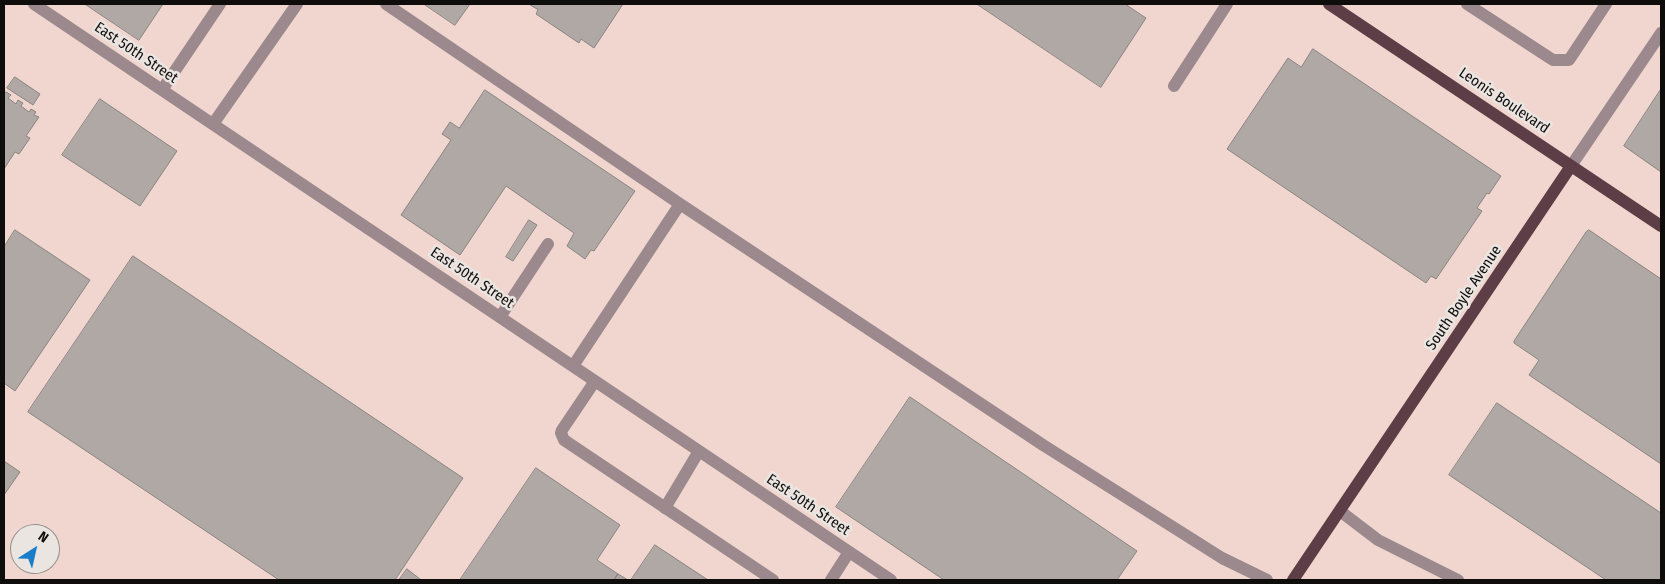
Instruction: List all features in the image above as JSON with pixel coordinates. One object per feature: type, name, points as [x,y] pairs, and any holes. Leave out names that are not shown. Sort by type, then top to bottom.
[{"type":"main road","name":"Leonis Boulevard","points":[[1330,4],[1661,226]]},
{"type":"main road","name":"South Boyle Avenue","points":[[1293,580],[1572,166]]},
{"type":"street","name":"East 50th Street","points":[[34,4],[891,580]]},
{"type":"street","points":[[162,90],[220,4]]},
{"type":"street","points":[[213,124],[297,4]]},
{"type":"street","points":[[386,4],[680,204],[1043,445],[1222,558],[1267,580]]},
{"type":"street","points":[[1174,86],[1227,4]]},
{"type":"street","points":[[1468,4],[1552,60],[1569,60],[1606,4]]},
{"type":"street","name":"South Boyle Avenue","points":[[1572,166],[1661,33]]},
{"type":"street","points":[[574,366],[680,204]]},
{"type":"street","points":[[500,317],[548,244]]},
{"type":"street","points":[[595,381],[562,430],[561,434],[564,440],[774,580]]},
{"type":"street","points":[[665,508],[699,451]]},
{"type":"street","points":[[1340,511],[1378,540],[1458,580]]},
{"type":"street","points":[[831,580],[849,552]]},
{"type":"shaded area","points":[[4,4],[1661,4],[1661,580],[4,580]]},
{"type":"building","points":[[85,4],[163,4],[139,40]]},
{"type":"building","points":[[424,4],[470,4],[455,25]]},
{"type":"building","points":[[529,4],[623,4],[594,48],[581,39],[579,43],[536,14],[538,10]]},
{"type":"building","points":[[977,4],[1125,4],[1146,18],[1101,87]]},
{"type":"building","points":[[1313,49],[1501,176],[1477,208],[1482,211],[1436,279],[1431,276],[1426,283],[1227,149],[1288,58],[1301,67]]},
{"type":"building","points":[[15,77],[40,94],[33,105],[7,88]]},
{"type":"building","points":[[1661,89],[1661,172],[1624,146]]},
{"type":"building","points":[[485,90],[635,191],[594,251],[591,250],[585,259],[567,246],[574,233],[506,186],[460,255],[401,215],[451,140],[442,134],[450,122],[459,128]]},
{"type":"building","points":[[6,92],[11,95],[8,98],[16,104],[18,100],[23,103],[21,106],[29,112],[31,109],[36,112],[34,115],[39,117],[26,136],[30,138],[19,154],[15,152],[4,169],[4,95]]},
{"type":"building","points":[[100,99],[177,151],[140,206],[62,155]]},
{"type":"building","points":[[529,220],[537,225],[513,261],[506,257]]},
{"type":"building","points":[[15,230],[90,280],[15,391],[4,383],[4,247]]},
{"type":"building","points":[[1589,230],[1661,279],[1661,464],[1529,375],[1539,360],[1514,343]]},
{"type":"building","points":[[133,256],[463,478],[395,580],[279,580],[28,412]]},
{"type":"building","points":[[910,397],[1137,551],[1117,580],[944,580],[836,507]]},
{"type":"building","points":[[1497,403],[1661,513],[1661,580],[1606,580],[1449,475]]},
{"type":"building","points":[[4,461],[20,472],[4,495]]},
{"type":"building","points":[[536,468],[620,525],[597,560],[618,574],[614,580],[460,580]]},
{"type":"building","points":[[655,545],[708,580],[631,580]]},
{"type":"building","points":[[407,569],[420,579],[420,580],[399,580]]},
{"type":"building","points":[[618,574],[628,580],[614,580]]}]
